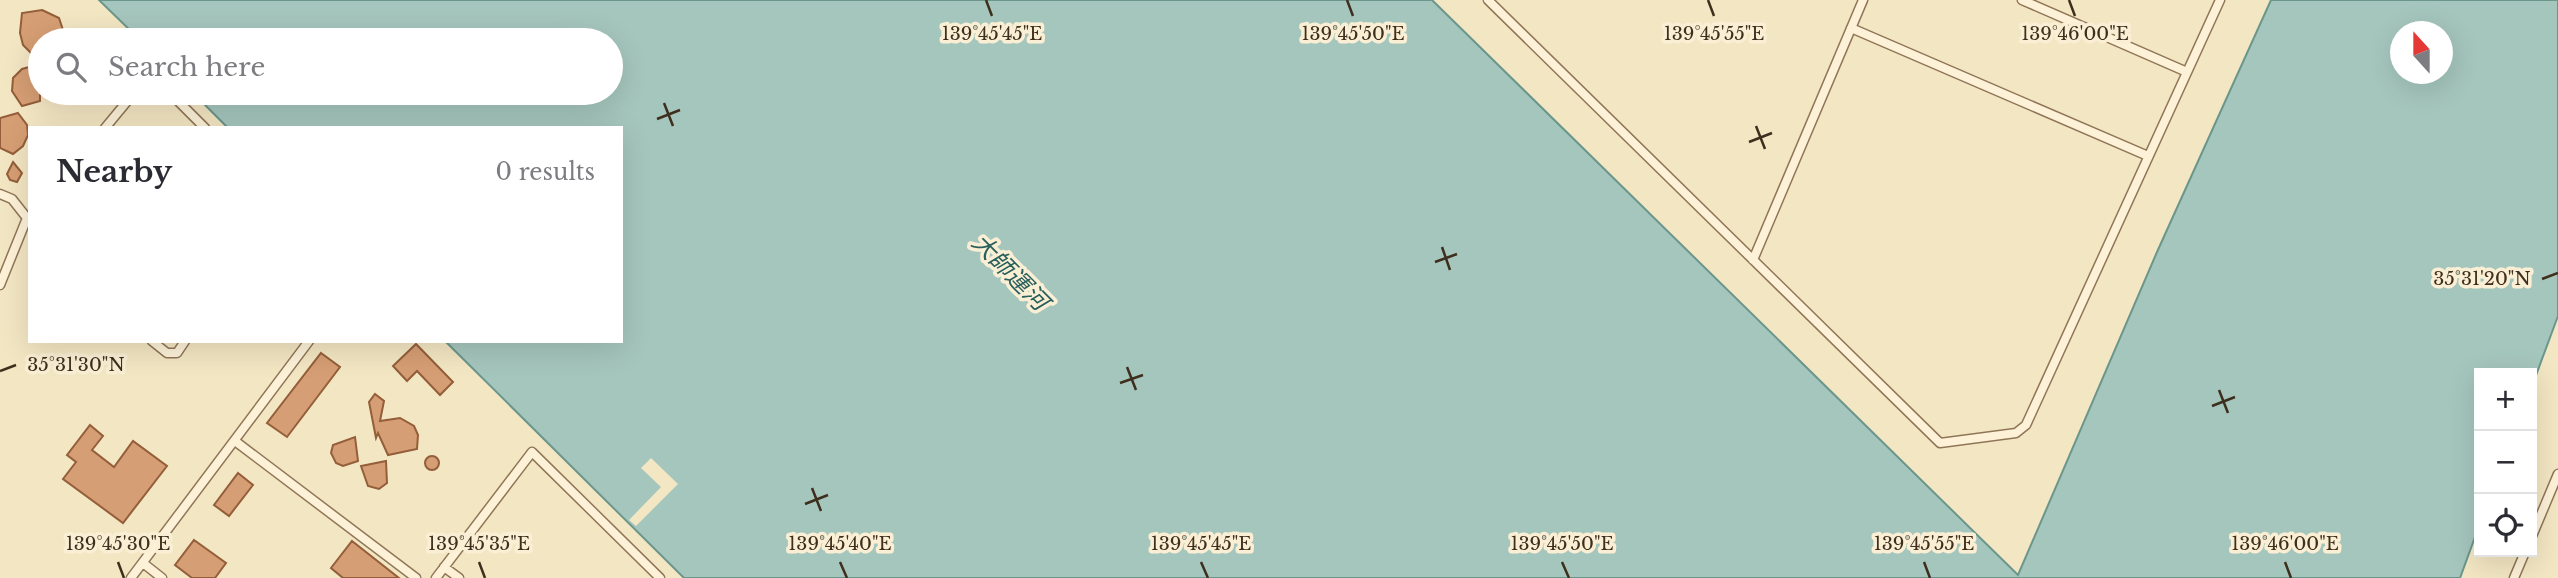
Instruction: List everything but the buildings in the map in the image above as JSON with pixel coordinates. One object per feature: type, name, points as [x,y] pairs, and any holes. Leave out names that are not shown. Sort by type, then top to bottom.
[{"type":"lane","points":[[1488,0],[1940,443],[2015,433],[2026,425],[2220,0]]},
{"type":"lane","points":[[1753,260],[1863,0]]},
{"type":"lane","points":[[2022,0],[2187,72]]},
{"type":"lane","points":[[1851,28],[2148,156]]},
{"type":"lane","points":[[107,126],[124,105]]},
{"type":"lane","points":[[182,105],[203,126]]},
{"type":"lane","points":[[0,194],[12,199],[27,218],[0,285]]},
{"type":"lane","points":[[154,343],[167,353],[177,353],[184,343]]},
{"type":"lane","points":[[131,578],[308,343]]},
{"type":"lane","points":[[235,440],[416,578]]},
{"type":"lane","points":[[436,578],[531,452],[660,578]]},
{"type":"lane","points":[[2537,524],[2558,474]]},
{"type":"lane","points":[[2514,578],[2523,557]]},
{"type":"lane","points":[[143,563],[162,578]]},
{"type":"lane","points":[[444,567],[459,578]]},
{"type":"water","name":"大師運河","points":[[99,0],[1432,0],[2018,575],[2157,252],[2271,0],[2558,0],[2558,316],[2537,373],[2537,368],[2474,368],[2474,540],[2460,578],[684,578],[447,343],[623,343],[623,126],[226,126],[205,105],[623,105],[623,28],[128,28]]},
{"type":"pier","points":[[651,458],[678,484],[636,526],[629,520],[661,487],[641,468]]}]
